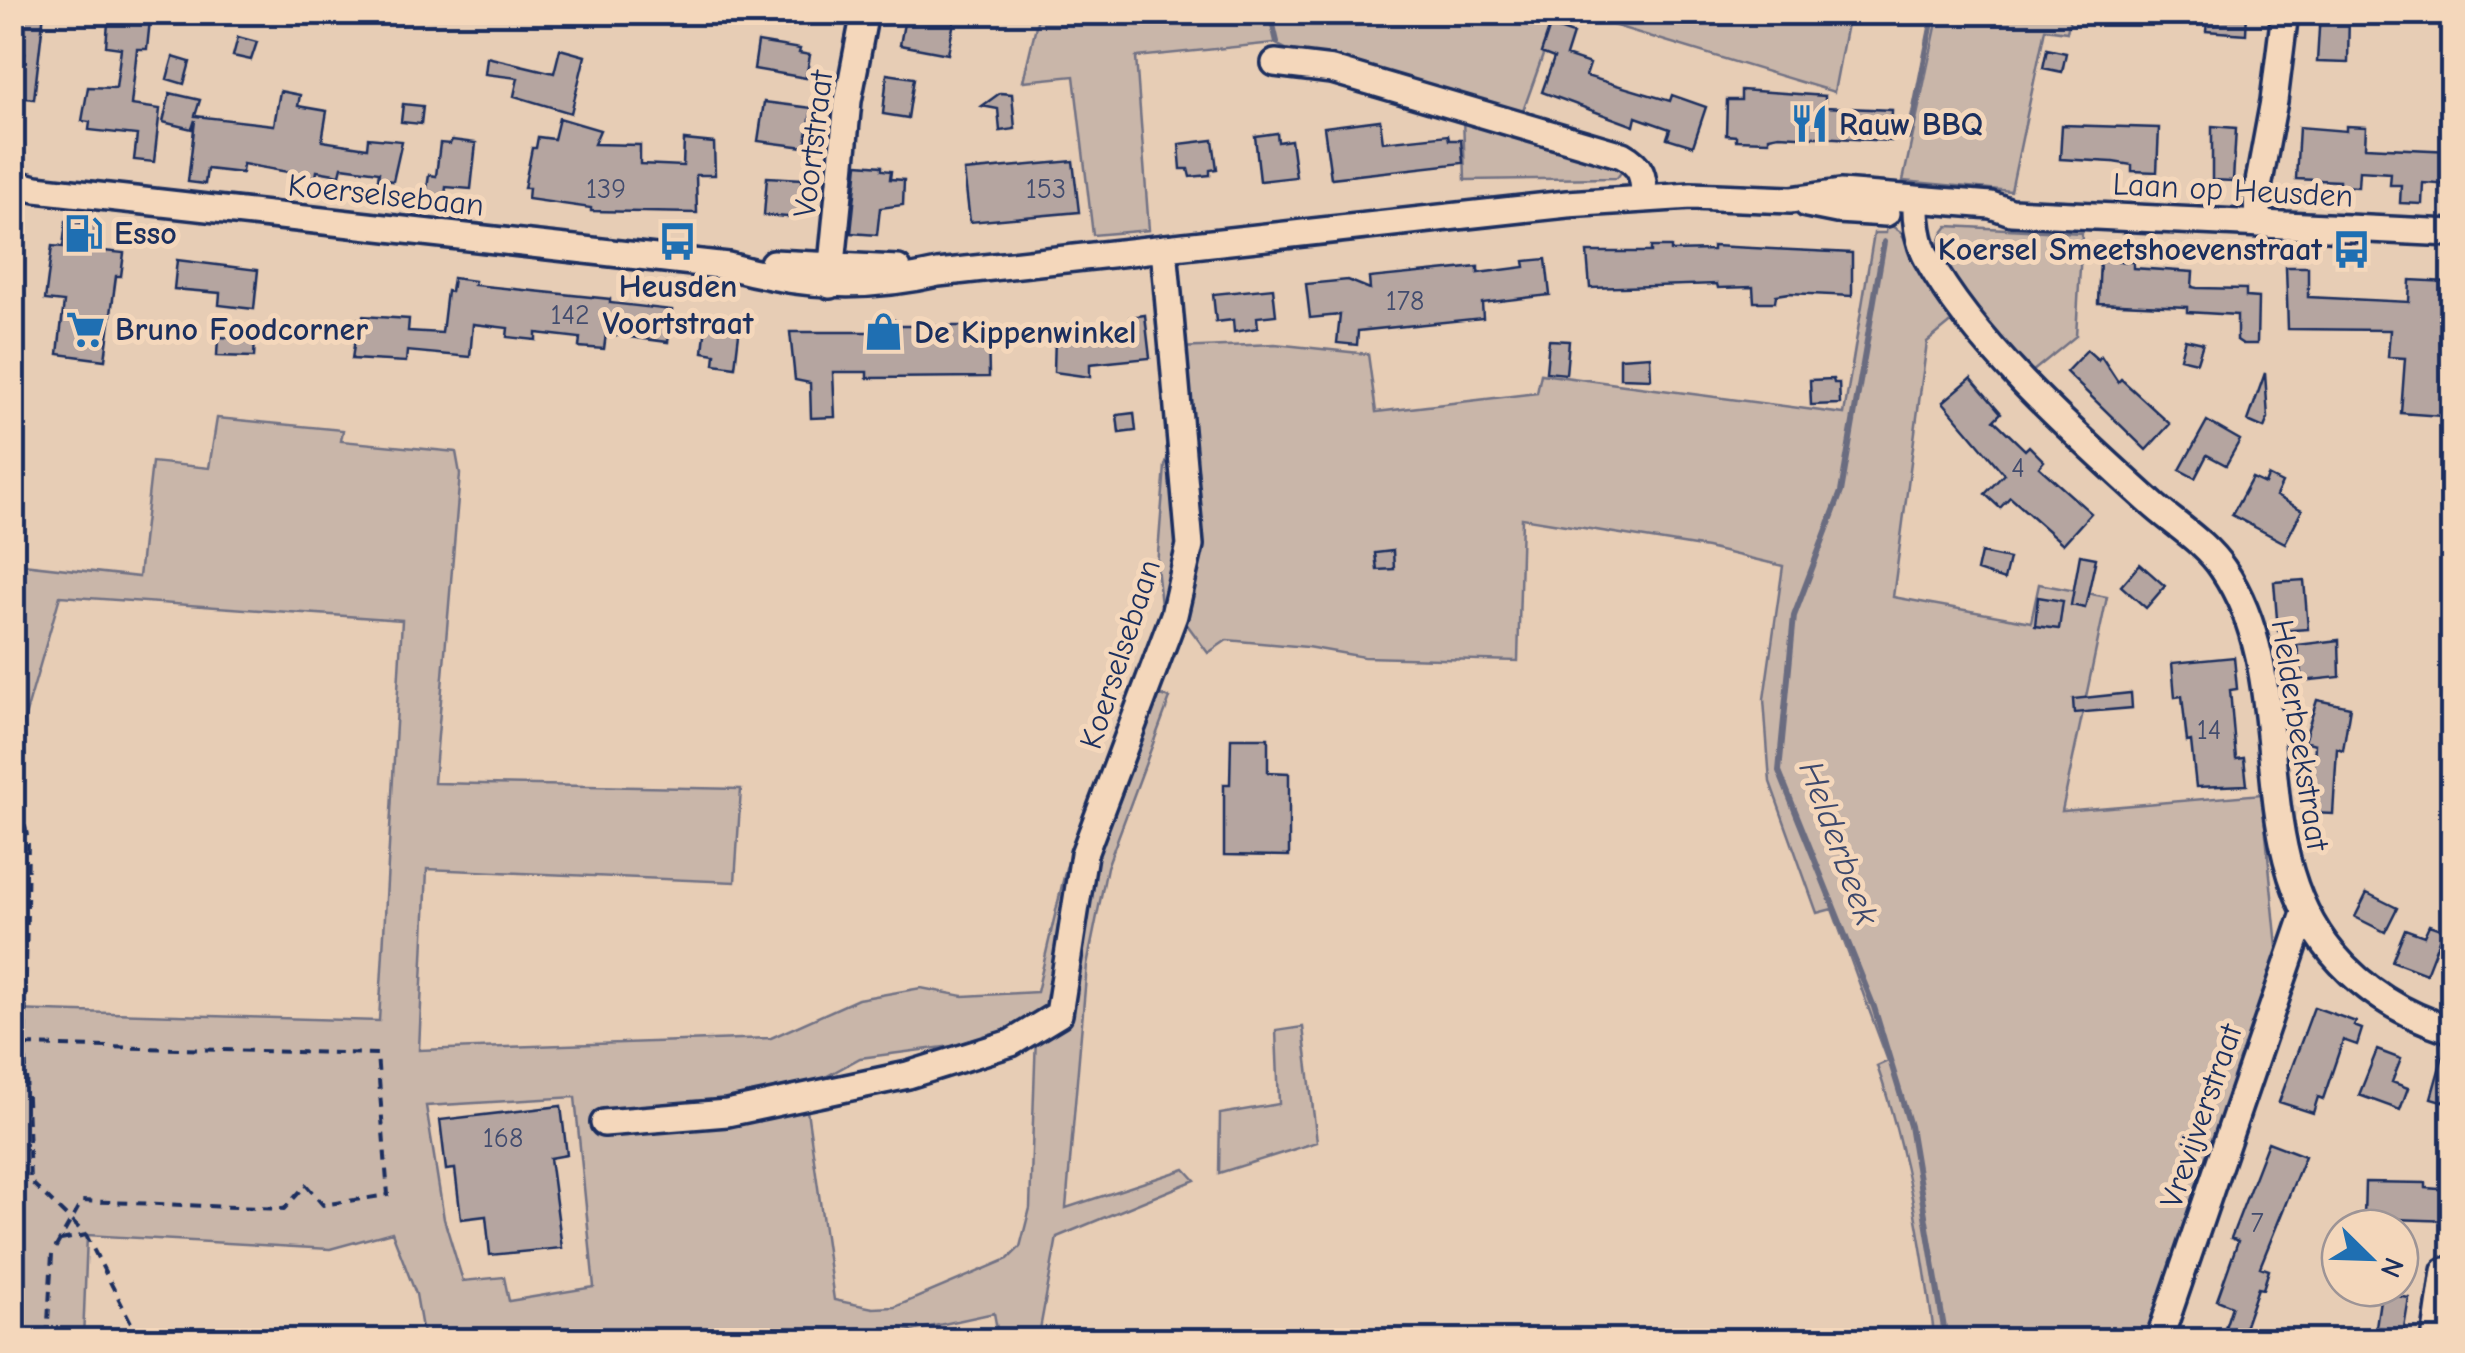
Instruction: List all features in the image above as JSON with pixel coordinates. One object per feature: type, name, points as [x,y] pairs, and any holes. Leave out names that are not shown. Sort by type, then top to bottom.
[{"type":"street","name":"Voortstraat","points":[[831,275],[848,101],[865,12]]},
{"type":"street","points":[[2258,224],[2256,193],[2274,101],[2285,12]]},
{"type":"street","points":[[1275,63],[1332,70],[1622,155],[1642,172],[1644,199]]},
{"type":"street","name":"Koerselsebaan","points":[[20,188],[728,266],[776,279],[831,275],[892,284],[938,274],[1567,204],[1691,196],[1791,200],[1837,210],[1916,207]]},
{"type":"street","name":"Laan op Heusden","points":[[1916,207],[1987,217],[2011,212],[2452,233]]},
{"type":"street","name":"Helderbeekstraat","points":[[1916,207],[1925,255],[1963,311],[2020,378],[2221,566],[2248,613],[2262,669],[2283,851],[2305,914],[2322,941],[2366,988],[2391,1004],[2452,1030]]},
{"type":"street","name":"Koerselsebaan","points":[[604,1123],[727,1113],[908,1075],[1011,1043],[1059,1014],[1084,854],[1174,615],[1190,544],[1164,248]]},
{"type":"street","name":"Vrevijverstraat","points":[[2159,1340],[2305,914]]},
{"type":"street","points":[[2436,1340],[2445,1271]]},
{"type":"path","points":[[12,772],[28,838],[25,1044],[30,1182],[86,1236],[140,1340]]},
{"type":"path","points":[[25,1044],[377,1054],[388,1195],[323,1205],[306,1184],[284,1209],[82,1202],[52,1254],[47,1340]]},
{"type":"path","points":[[60,1240],[86,1236]]},
{"type":"shaded area","points":[[1027,13],[1558,13],[1522,114],[1274,43],[1136,57],[1149,230],[1093,235],[1074,76],[1023,81],[1038,17]]},
{"type":"shaded area","points":[[1573,13],[1849,13],[1834,92]]},
{"type":"shaded area","points":[[1939,13],[2071,13],[2067,32],[2045,29],[2011,191],[1903,181]]},
{"type":"shaded area","points":[[1463,115],[1625,167],[1617,178],[1465,180]]},
{"type":"shaded area","points":[[1887,223],[1901,232],[1923,277],[1954,320],[1927,342],[1893,597],[2031,622],[2039,584],[2107,597],[2062,811],[2262,794],[2278,957],[2145,1340],[1935,1340],[1906,1167],[1877,1066],[1888,1061],[1832,909],[1817,913],[1770,782],[1764,699],[1783,566],[1707,548],[1522,518],[1518,661],[1364,657],[1227,640],[1208,653],[1172,604],[1163,626],[1157,566],[1165,466],[1174,435],[1177,348],[1275,344],[1368,354],[1376,412],[1537,393],[1541,374],[1844,414],[1874,233],[1886,233]]},
{"type":"shaded area","points":[[1948,226],[2082,233],[2076,336],[2032,372],[1945,266],[1939,247]]},
{"type":"shaded area","points":[[217,418],[343,430],[341,441],[456,452],[460,474],[434,783],[741,789],[735,882],[427,869],[419,1050],[771,1038],[858,999],[921,988],[963,996],[1037,992],[1066,868],[1139,688],[1170,698],[1107,867],[1087,965],[1066,1208],[1185,1169],[1195,1180],[1057,1237],[1038,1340],[999,1340],[994,1313],[870,1340],[424,1340],[416,1294],[392,1232],[330,1249],[87,1235],[83,1340],[13,1340],[13,1010],[379,1021],[402,620],[60,596],[13,758],[13,563],[139,577],[152,462],[209,468]],"holes":[[[1036,1035],[1030,1208],[1020,1247],[1008,1259],[895,1307],[873,1308],[834,1300],[804,1089],[860,1058]],[[575,1097],[594,1287],[509,1301],[504,1277],[463,1281],[444,1219],[426,1106]]]},
{"type":"shaded area","points":[[1303,1027],[1317,1142],[1219,1173],[1220,1114],[1279,1104],[1276,1031]]},
{"type":"building","points":[[12,12],[44,12],[34,99],[19,97],[25,53],[12,51]]},
{"type":"building","points":[[109,12],[141,12],[150,20],[147,49],[137,49],[131,105],[160,109],[154,162],[134,160],[137,135],[89,130],[90,122],[82,121],[88,87],[116,88],[121,48],[106,46]]},
{"type":"building","points":[[906,12],[955,16],[948,54],[900,45]]},
{"type":"building","points":[[2208,12],[2247,12],[2246,34],[2206,31]]},
{"type":"building","points":[[2320,12],[2349,12],[2348,63],[2317,62]]},
{"type":"building","points":[[1550,26],[1573,34],[1566,56],[1590,64],[1586,76],[1670,101],[1672,95],[1706,107],[1693,146],[1667,138],[1670,129],[1636,117],[1634,126],[1542,92],[1554,58],[1541,53]]},
{"type":"building","points":[[238,37],[257,42],[251,60],[233,56]]},
{"type":"building","points":[[758,42],[800,49],[799,53],[810,55],[806,78],[754,69]]},
{"type":"building","points":[[560,49],[585,56],[571,113],[514,96],[518,78],[485,74],[487,57],[554,73]]},
{"type":"building","points":[[2047,49],[2066,53],[2062,72],[2043,68]]},
{"type":"building","points":[[173,57],[190,62],[184,84],[167,79]]},
{"type":"building","points":[[887,74],[914,78],[908,118],[883,114]]},
{"type":"building","points":[[1741,90],[1825,96],[1825,107],[1892,110],[1891,141],[1779,135],[1769,137],[1769,141],[1736,140],[1736,136],[1726,135],[1727,100],[1741,100]]},
{"type":"building","points":[[280,91],[300,95],[298,106],[327,111],[322,141],[367,148],[368,138],[402,141],[393,181],[378,179],[379,172],[342,167],[340,175],[317,171],[316,177],[243,164],[242,173],[207,169],[205,184],[188,182],[195,120],[192,129],[163,122],[170,93],[200,100],[195,116],[274,125]]},
{"type":"building","points":[[1000,93],[1012,94],[1015,129],[1000,131],[998,109],[982,106]]},
{"type":"building","points":[[764,102],[812,108],[805,147],[758,141]]},
{"type":"building","points":[[403,104],[423,106],[421,124],[401,122]]},
{"type":"building","points":[[559,118],[600,130],[594,144],[640,145],[640,164],[683,166],[684,140],[714,143],[715,175],[696,175],[697,213],[591,211],[528,199],[529,188],[524,188],[532,148],[536,148],[538,137],[554,139]]},
{"type":"building","points":[[1380,120],[1383,142],[1448,135],[1449,140],[1461,140],[1463,163],[1331,178],[1324,127]]},
{"type":"building","points":[[2062,125],[2159,128],[2157,172],[2132,171],[2132,165],[2113,162],[2060,159]]},
{"type":"building","points":[[2212,126],[2236,128],[2233,181],[2212,180]]},
{"type":"building","points":[[2346,126],[2366,127],[2365,147],[2452,151],[2452,185],[2423,183],[2422,204],[2400,203],[2401,185],[2390,185],[2391,173],[2359,171],[2358,187],[2339,186],[2339,181],[2296,179],[2299,127],[2346,131]]},
{"type":"building","points":[[1277,133],[1278,142],[1291,140],[1296,177],[1260,181],[1255,136]]},
{"type":"building","points":[[452,140],[476,143],[471,189],[446,187],[444,204],[425,202],[429,175],[436,176],[440,143],[450,144]]},
{"type":"building","points":[[1213,140],[1217,169],[1210,170],[1210,175],[1190,177],[1188,169],[1181,169],[1179,144]]},
{"type":"building","points":[[1073,161],[1079,212],[970,222],[964,171]]},
{"type":"building","points":[[858,164],[882,166],[882,170],[891,171],[890,179],[904,180],[903,205],[880,208],[877,235],[851,233]]},
{"type":"building","points":[[767,177],[802,179],[799,218],[764,215]]},
{"type":"building","name":"Bruno Foodcorner","points":[[66,221],[96,224],[93,250],[124,253],[121,276],[116,276],[105,360],[58,354],[64,302],[45,300],[52,246],[63,247]]},
{"type":"building","points":[[1713,246],[1852,253],[1852,296],[1789,293],[1776,295],[1775,302],[1754,302],[1753,287],[1718,288],[1717,284],[1590,288],[1587,252],[1651,252],[1651,247],[1671,247],[1671,251],[1713,250]]},
{"type":"building","points":[[1546,259],[1550,295],[1482,303],[1483,318],[1358,331],[1357,345],[1337,343],[1340,315],[1310,318],[1306,284],[1348,280],[1370,289],[1369,278],[1478,267],[1478,273],[1525,267],[1524,261]]},
{"type":"building","points":[[177,260],[258,270],[254,309],[219,305],[220,293],[174,289]]},
{"type":"building","points":[[2100,260],[2133,262],[2133,268],[2193,272],[2192,287],[2197,288],[2246,289],[2246,297],[2258,298],[2257,344],[2237,340],[2237,315],[2187,312],[2187,307],[2098,303]]},
{"type":"building","points":[[2286,267],[2308,267],[2308,297],[2409,302],[2410,280],[2449,282],[2441,416],[2401,413],[2405,358],[2388,357],[2390,330],[2288,329]]},
{"type":"building","points":[[453,278],[475,281],[474,285],[610,299],[610,303],[672,310],[668,342],[606,334],[604,349],[579,347],[580,338],[536,333],[536,340],[507,337],[508,328],[473,324],[470,357],[407,351],[406,362],[352,359],[358,319],[363,316],[409,319],[408,331],[442,333],[447,291],[451,292]]},
{"type":"building","points":[[1273,288],[1276,315],[1257,317],[1258,328],[1234,332],[1233,320],[1216,322],[1213,294]]},
{"type":"building","points":[[707,315],[741,317],[735,367],[714,364],[715,354],[703,352]]},
{"type":"building","points":[[1145,315],[1150,358],[1090,364],[1090,377],[1054,372],[1055,335],[1066,331],[1066,325],[1130,322],[1130,317]]},
{"type":"building","points":[[894,320],[894,326],[981,326],[981,330],[988,330],[989,377],[867,378],[867,372],[833,372],[835,417],[811,418],[810,383],[795,380],[790,332],[872,332],[872,325]]},
{"type":"building","points":[[218,337],[255,339],[254,357],[217,356]]},
{"type":"building","points":[[2185,339],[2203,343],[2197,362],[2180,358]]},
{"type":"building","points":[[1549,340],[1569,341],[1566,374],[1546,372]]},
{"type":"building","points":[[2087,350],[2098,360],[2101,356],[2118,382],[2121,379],[2170,424],[2146,450],[2066,372]]},
{"type":"building","points":[[1650,356],[1651,379],[1620,378],[1620,358]]},
{"type":"building","points":[[2265,373],[2268,418],[2264,428],[2248,421]]},
{"type":"building","points":[[1971,378],[2001,413],[1994,420],[2025,450],[2029,446],[2044,461],[2039,467],[2091,513],[2063,544],[2010,497],[2000,508],[1985,494],[2004,474],[1943,402]]},
{"type":"building","points":[[1833,379],[1839,383],[1840,404],[1811,405],[1810,380]]},
{"type":"building","points":[[1134,413],[1136,431],[1119,433],[1117,415]]},
{"type":"building","points":[[2207,421],[2240,440],[2226,465],[2207,455],[2195,478],[2180,470]]},
{"type":"building","points":[[2268,476],[2282,483],[2276,496],[2302,510],[2285,543],[2232,515],[2252,478],[2265,484]]},
{"type":"building","points":[[1393,551],[1394,569],[1377,570],[1375,553]]},
{"type":"building","points":[[1981,553],[2009,559],[2004,580],[1977,571]]},
{"type":"building","points":[[2080,555],[2096,558],[2085,608],[2071,605]]},
{"type":"building","points":[[2140,564],[2165,586],[2146,608],[2121,586]]},
{"type":"building","points":[[2304,580],[2308,629],[2278,631],[2274,582]]},
{"type":"building","points":[[2038,597],[2063,601],[2059,629],[2035,626]]},
{"type":"building","points":[[2339,640],[2340,677],[2302,681],[2297,645]]},
{"type":"building","points":[[2234,657],[2237,689],[2230,690],[2236,759],[2244,758],[2247,785],[2196,787],[2191,741],[2187,742],[2182,696],[2175,697],[2172,663]]},
{"type":"building","points":[[2131,693],[2132,708],[2074,713],[2073,699]]},
{"type":"building","points":[[2317,700],[2350,707],[2343,750],[2337,748],[2333,814],[2311,813],[2315,744],[2304,741]]},
{"type":"building","points":[[1231,738],[1268,738],[1268,772],[1289,773],[1289,856],[1224,855],[1224,784],[1230,784]]},
{"type":"building","points":[[2367,893],[2397,908],[2385,932],[2355,917]]},
{"type":"building","points":[[2429,925],[2443,930],[2426,974],[2392,961],[2405,929],[2424,936]]},
{"type":"building","points":[[2314,1007],[2356,1022],[2354,1026],[2362,1029],[2357,1045],[2343,1040],[2323,1099],[2318,1097],[2313,1113],[2279,1102]]},
{"type":"building","points":[[2446,1045],[2452,1046],[2452,1104],[2431,1098]]},
{"type":"building","points":[[2377,1050],[2401,1059],[2392,1082],[2408,1088],[2400,1110],[2359,1095]]},
{"type":"building","points":[[561,1106],[567,1155],[550,1158],[562,1248],[490,1255],[486,1216],[461,1219],[455,1169],[446,1170],[440,1120]]},
{"type":"building","points":[[2268,1142],[2305,1156],[2260,1267],[2269,1270],[2244,1328],[2273,1338],[2221,1340],[2232,1306],[2217,1300],[2238,1241],[2231,1238]]},
{"type":"building","points":[[2365,1182],[2426,1183],[2426,1188],[2452,1190],[2452,1221],[2420,1220],[2420,1208],[2364,1208]]},
{"type":"building","points":[[2379,1308],[2407,1308],[2402,1340],[2374,1340]]},
{"type":"waterway","points":[[1270,12],[1277,42]]},
{"type":"waterway","name":"Helderbeek","points":[[1909,138],[1934,12]]},
{"type":"waterway","name":"Helderbeek","points":[[1884,242],[1841,492],[1794,616],[1779,771],[1874,1007],[1910,1126],[1946,1340]]},
{"type":"place","name":"Rauw BBQ","points":[[1809,124]]},
{"type":"place","name":"Esso","points":[[84,233]]},
{"type":"place","name":"Heusden Voortstraat","points":[[678,241]]},
{"type":"place","name":"Koersel Smeetshoevenstraat","points":[[2352,249]]},
{"type":"place","name":"Bruno Foodcorner","points":[[85,329]]},
{"type":"place","name":"De Kippenwinkel","points":[[884,332]]}]
